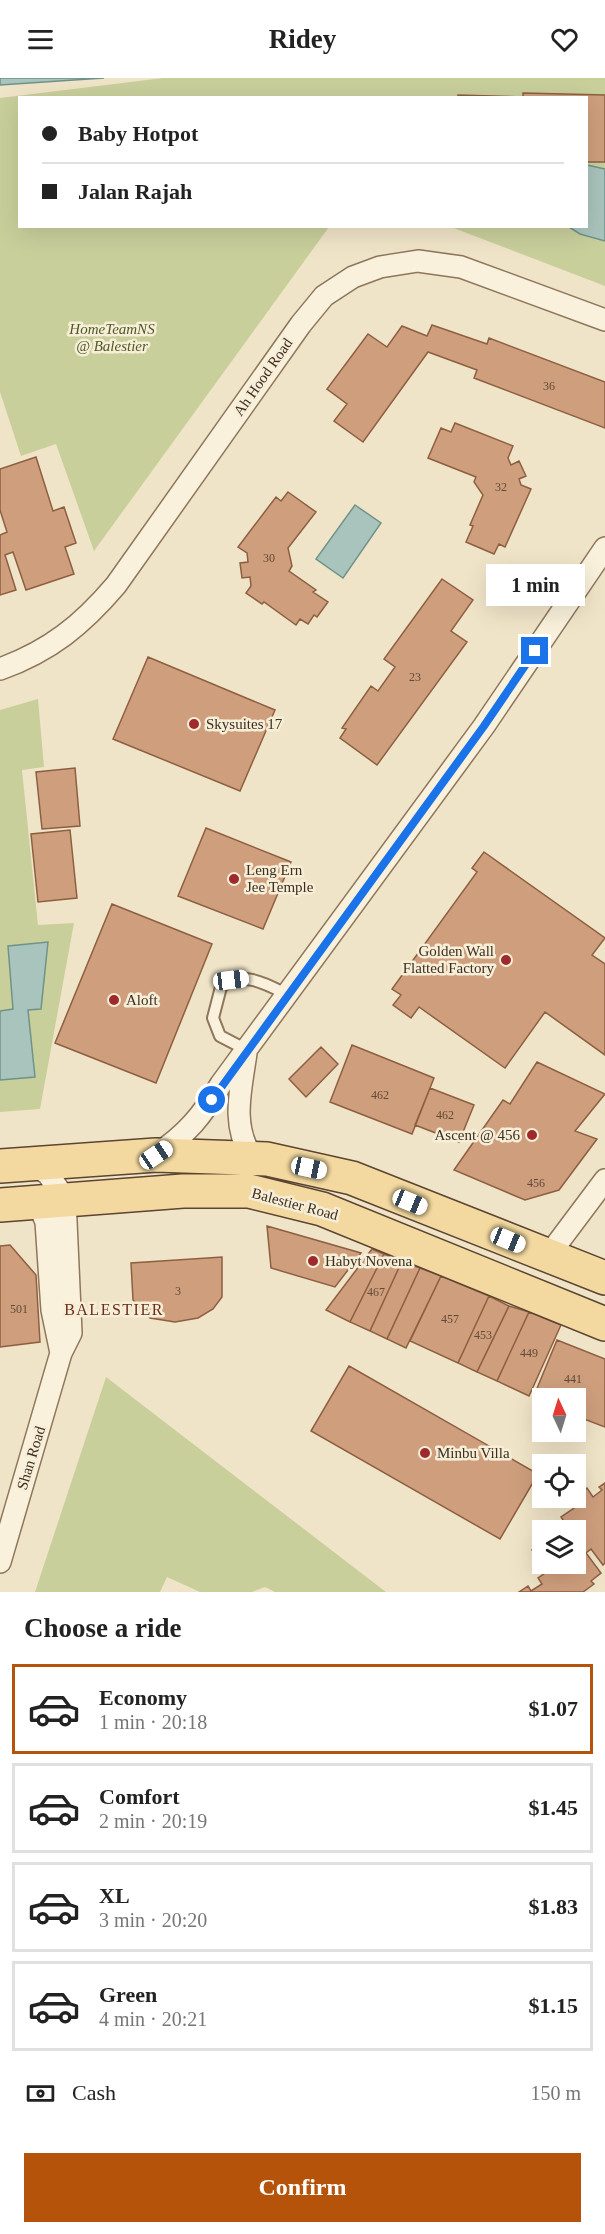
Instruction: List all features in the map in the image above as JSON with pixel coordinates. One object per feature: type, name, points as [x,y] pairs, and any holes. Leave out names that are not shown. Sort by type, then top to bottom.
[{"type":"main road","points":[[0,1166],[156,1155],[251,1156],[351,1178],[605,1278]]},
{"type":"main road","name":"Balestier Road","points":[[15,1203],[183,1191],[249,1191],[322,1209],[605,1324]]},
{"type":"street","name":"Ah Hood Road","points":[[0,669],[31,658],[63,637],[93,612],[116,585],[301,324],[324,296],[353,277],[380,267],[418,261],[461,267],[605,320]]},
{"type":"street","points":[[156,1155],[183,1137],[202,1115],[484,726],[605,548]]},
{"type":"street","points":[[247,1050],[237,1118],[242,1141],[251,1156]]},
{"type":"street","points":[[32,1163],[48,1174],[65,1199]]},
{"type":"street","points":[[548,1256],[605,1180]]},
{"type":"street","name":"Shan Road","points":[[0,1562],[61,1353],[71,1333],[65,1199]]},
{"type":"street","name":"Shan Road","points":[[15,1203],[41,1210],[46,1222],[52,1310],[61,1353]]},
{"type":"lane","points":[[247,1050],[220,1036],[213,1018],[221,987],[231,980],[244,978],[261,981],[288,995]]},
{"type":"green space","name":"HomeTeamNS @ Balestier","points":[[163,78],[605,78],[605,286],[454,228],[588,228],[588,96],[18,96],[18,228],[328,228],[94,551],[56,444],[21,456],[0,392],[0,98]]},
{"type":"green space","points":[[38,699],[44,767],[22,770],[38,925],[74,923],[40,1109],[0,1112],[0,710]]},
{"type":"green space","points":[[106,1377],[386,1592],[275,1592],[265,1587],[252,1592],[200,1592],[167,1577],[160,1592],[35,1592]]},
{"type":"water","points":[[0,78],[104,78],[0,85]]},
{"type":"water","points":[[588,165],[605,169],[605,241],[580,234],[571,228],[588,228]]},
{"type":"water","points":[[355,505],[381,523],[343,578],[316,559]]},
{"type":"water","points":[[48,942],[41,1009],[28,1010],[35,1077],[0,1080],[0,1011],[13,1009],[8,946]]},
{"type":"building","points":[[523,93],[605,95],[605,162],[588,162],[588,96],[523,96]]},
{"type":"building","points":[[432,325],[487,344],[489,338],[605,382],[605,428],[474,378],[477,370],[428,352],[363,442],[334,421],[347,404],[327,389],[368,334],[387,347],[402,326],[427,336]]},
{"type":"building","points":[[455,423],[513,446],[508,458],[511,465],[519,461],[526,476],[519,479],[521,485],[531,489],[505,547],[499,544],[494,554],[466,542],[473,526],[470,525],[483,495],[474,482],[476,477],[428,458],[441,428],[451,432]]},
{"type":"building","points":[[36,457],[53,511],[64,507],[76,543],[65,547],[74,574],[26,590],[13,552],[5,555],[16,590],[0,595],[0,535],[7,532],[0,510],[0,469]]},
{"type":"building","points":[[288,492],[316,512],[288,548],[292,566],[289,571],[316,590],[313,592],[328,602],[317,617],[314,615],[308,624],[300,619],[296,625],[264,602],[262,604],[246,593],[251,586],[250,577],[242,578],[240,563],[248,562],[247,553],[238,547],[276,497],[281,501]]},
{"type":"building","points":[[442,579],[473,600],[451,631],[467,642],[377,765],[340,738],[346,729],[342,728],[371,686],[378,691],[395,667],[384,659]]},
{"type":"building","name":"Skysuites 17","points":[[148,657],[275,710],[240,791],[113,739]]},
{"type":"building","points":[[75,768],[80,826],[42,829],[36,772]]},
{"type":"building","name":"Leng Ern Jee Temple","points":[[206,828],[291,862],[263,929],[178,896]]},
{"type":"building","points":[[70,830],[77,898],[38,902],[31,834]]},
{"type":"building","name":"Golden Wall Flatted Factory","points":[[484,852],[605,938],[592,955],[605,964],[605,1055],[545,1012],[505,1068],[419,1007],[411,1018],[393,1005],[401,995],[392,989],[477,872],[472,868]]},
{"type":"building","points":[[112,904],[212,944],[156,1083],[55,1043]]},
{"type":"building","points":[[352,1045],[434,1078],[412,1134],[330,1102]]},
{"type":"building","points":[[321,1047],[338,1064],[306,1097],[289,1079]]},
{"type":"building","name":"Ascent @ 456","points":[[537,1062],[605,1094],[575,1131],[597,1139],[559,1190],[525,1200],[454,1170],[503,1100],[510,1104]]},
{"type":"building","points":[[430,1088],[474,1105],[459,1142],[415,1125]]},
{"type":"building","name":"Habyt Novena","points":[[267,1226],[361,1253],[335,1287],[271,1268]]},
{"type":"building","points":[[10,1245],[36,1275],[40,1342],[0,1347],[0,1246]]},
{"type":"building","points":[[372,1249],[384,1254],[350,1322],[326,1310]]},
{"type":"building","points":[[384,1254],[402,1261],[370,1331],[350,1322]]},
{"type":"building","points":[[222,1257],[222,1297],[213,1309],[198,1318],[175,1322],[150,1318],[133,1300],[131,1263]]},
{"type":"building","points":[[402,1261],[420,1268],[387,1339],[370,1331]]},
{"type":"building","points":[[420,1268],[441,1276],[406,1348],[387,1339]]},
{"type":"building","points":[[441,1276],[489,1296],[458,1363],[410,1341]]},
{"type":"building","points":[[489,1296],[509,1306],[477,1372],[458,1363]]},
{"type":"building","points":[[509,1306],[529,1312],[497,1381],[477,1372]]},
{"type":"building","points":[[529,1312],[561,1325],[529,1396],[497,1381]]},
{"type":"building","points":[[557,1340],[605,1359],[605,1427],[586,1420],[586,1388],[537,1388]]},
{"type":"building","name":"Minbu Villa","points":[[349,1366],[532,1471],[532,1484],[500,1539],[311,1431]]},
{"type":"building","points":[[605,1483],[605,1563],[603,1565],[591,1549],[586,1553],[586,1520],[563,1520],[561,1517],[574,1508],[586,1508],[586,1489],[593,1497],[602,1490],[599,1487]]},
{"type":"building","points":[[586,1553],[601,1573],[591,1581],[594,1584],[583,1592],[519,1592],[528,1586],[531,1591],[542,1584],[538,1578],[544,1574],[586,1574]]},
{"type":"place","name":"Skysuites 17","points":[[194,724]]},
{"type":"place","name":"Leng Ern Jee Temple","points":[[234,879]]},
{"type":"place","name":"Golden Wall Flatted Factory","points":[[506,960]]},
{"type":"place","name":"Aloft","points":[[114,1000]]},
{"type":"place","name":"Ascent @ 456","points":[[532,1135]]},
{"type":"place","name":"Habyt Novena","points":[[313,1261]]},
{"type":"place","name":"Minbu Villa","points":[[425,1453]]},
{"type":"district","name":"BALESTIER","points":[[114,1309]]},
{"type":"route","points":[[212,1100],[221,1084],[396,843],[484,726],[535,651]]}]
